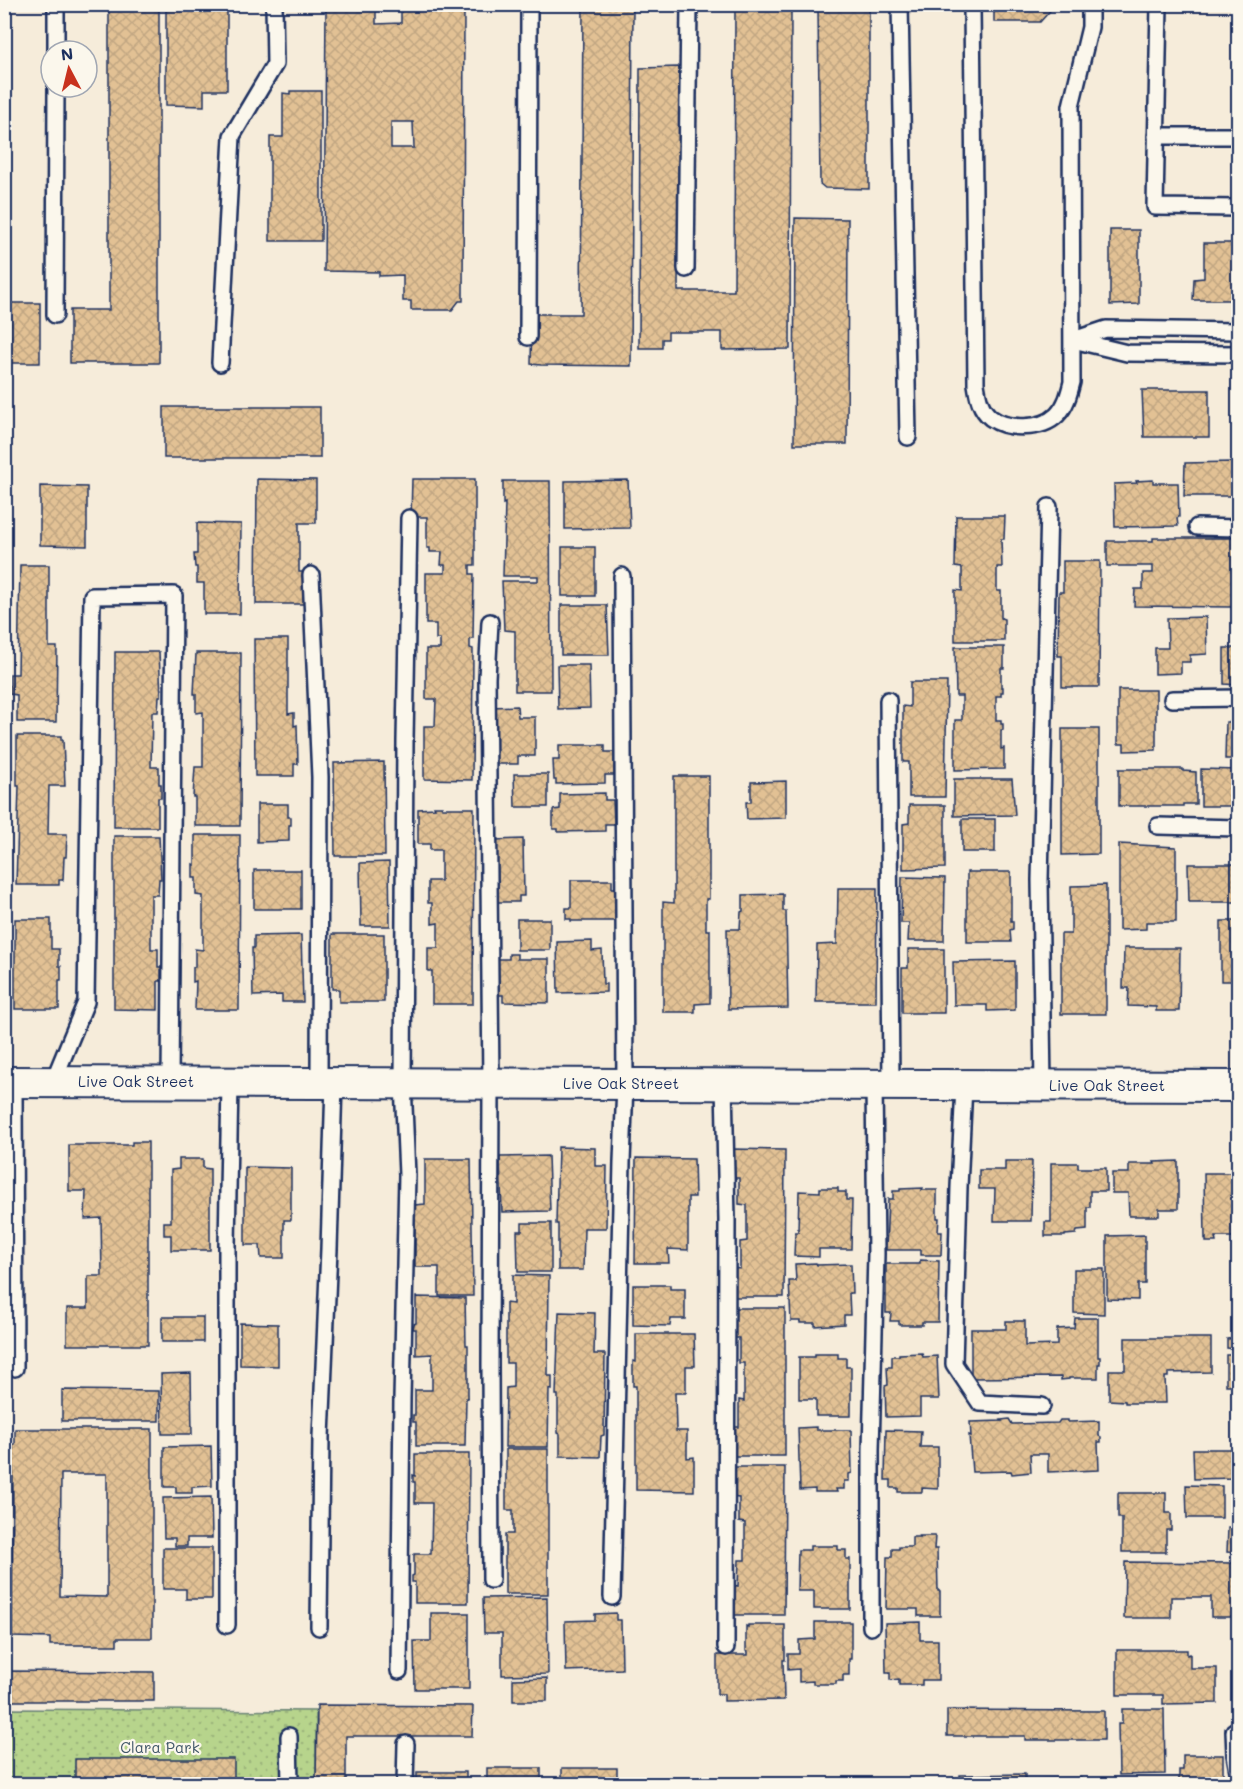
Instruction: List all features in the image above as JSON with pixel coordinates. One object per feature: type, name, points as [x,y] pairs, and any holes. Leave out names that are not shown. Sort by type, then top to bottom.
[{"type":"street","name":"Live Oak Street","points":[[9,1082],[1239,1086]]},
{"type":"lane","points":[[56,4],[56,39]]},
{"type":"lane","points":[[220,363],[232,136],[274,64],[274,4]]},
{"type":"lane","points":[[528,337],[529,4]]},
{"type":"lane","points":[[686,269],[689,4]]},
{"type":"lane","points":[[900,4],[908,437]]},
{"type":"lane","points":[[972,7],[976,384],[980,404],[990,417],[1006,426],[1041,424],[1056,416],[1066,403],[1072,382],[1071,105],[1090,27],[1090,4]]},
{"type":"lane","points":[[1159,4],[1155,207],[1239,208]]},
{"type":"lane","points":[[55,315],[56,99]]},
{"type":"lane","points":[[1156,136],[1239,136]]},
{"type":"lane","points":[[1073,340],[1106,329],[1239,331]]},
{"type":"lane","points":[[1073,340],[1127,353],[1239,354]]},
{"type":"lane","points":[[1043,1086],[1041,880],[1049,507]]},
{"type":"lane","points":[[399,1671],[407,1175],[403,1083],[409,518]]},
{"type":"lane","points":[[1197,527],[1239,528]]},
{"type":"lane","points":[[311,575],[320,777],[330,1237],[321,1437],[319,1627]]},
{"type":"lane","points":[[612,1597],[625,1084],[622,576]]},
{"type":"lane","points":[[53,1082],[86,1002],[92,596],[174,594],[170,1082]]},
{"type":"lane","points":[[490,622],[487,678],[491,1084],[491,1580]]},
{"type":"lane","points":[[1172,699],[1239,698]]},
{"type":"lane","points":[[871,1627],[871,1450],[882,1085],[888,700]]},
{"type":"lane","points":[[1158,826],[1239,828]]},
{"type":"lane","points":[[9,1082],[15,1368]]},
{"type":"lane","points":[[226,1625],[226,1257],[230,1083]]},
{"type":"lane","points":[[724,1084],[727,1220],[726,1647]]},
{"type":"lane","points":[[964,1086],[954,1364],[980,1402],[1042,1406]]},
{"type":"lane","points":[[1234,1731],[1235,1755],[1239,1771]]},
{"type":"lane","points":[[289,1736],[290,1785]]},
{"type":"lane","points":[[405,1785],[406,1744]]},
{"type":"green space","name":"Clara Park","points":[[5,1709],[316,1711],[316,1784],[5,1784]]},
{"type":"building","points":[[109,4],[159,4],[159,363],[70,363],[70,310],[109,310]]},
{"type":"building","points":[[166,4],[227,4],[227,90],[204,90],[204,106],[166,105]]},
{"type":"building","points":[[326,4],[376,4],[376,24],[401,23],[401,4],[464,4],[463,301],[459,301],[452,310],[411,310],[411,301],[403,301],[403,275],[379,276],[379,272],[324,271]],"holes":[[[391,122],[413,122],[414,148],[391,148]]]},
{"type":"building","points":[[583,4],[633,4],[631,366],[531,364],[532,314],[581,314]]},
{"type":"building","points":[[735,4],[791,4],[790,349],[722,350],[722,332],[668,332],[668,339],[662,339],[662,348],[639,348],[640,68],[679,67],[678,291],[734,291]]},
{"type":"building","points":[[823,4],[869,4],[869,189],[825,188],[820,184],[818,8]]},
{"type":"building","points":[[994,4],[1056,4],[1040,22],[994,22]]},
{"type":"building","points":[[290,91],[321,91],[321,241],[270,241],[270,137],[283,137],[283,93],[290,94]]},
{"type":"building","points":[[795,218],[848,219],[847,444],[794,444]]},
{"type":"building","points":[[1110,230],[1139,230],[1139,304],[1110,305]]},
{"type":"building","points":[[1204,243],[1238,243],[1238,300],[1193,300],[1194,279],[1204,278]]},
{"type":"building","points":[[10,303],[40,303],[40,363],[10,363]]},
{"type":"building","points":[[1142,390],[1209,390],[1209,437],[1144,437]]},
{"type":"building","points":[[164,407],[320,407],[320,458],[164,458]]},
{"type":"building","points":[[1232,462],[1232,496],[1184,496],[1185,463]]},
{"type":"building","points":[[257,479],[316,480],[316,523],[299,523],[299,572],[306,572],[306,604],[256,604]]},
{"type":"building","points":[[412,479],[475,479],[475,565],[470,565],[470,574],[474,574],[473,639],[470,640],[470,648],[473,649],[472,780],[424,779],[424,726],[435,726],[436,699],[426,699],[426,649],[440,649],[440,639],[436,639],[436,624],[426,624],[426,573],[445,573],[445,565],[441,565],[442,552],[430,552],[430,548],[427,548],[427,517],[411,517]]},
{"type":"building","points":[[628,480],[630,528],[565,529],[565,481]]},
{"type":"building","points":[[1153,480],[1153,483],[1178,483],[1178,526],[1115,527],[1114,484]]},
{"type":"building","points":[[503,481],[550,481],[551,691],[515,691],[515,631],[504,630],[502,581],[538,581],[538,576],[503,576],[505,503],[503,504]]},
{"type":"building","points":[[40,486],[87,487],[87,546],[40,545]]},
{"type":"building","points":[[956,516],[1005,516],[1004,539],[1001,539],[1002,567],[997,567],[997,591],[1001,591],[1004,641],[955,641],[955,590],[962,591],[962,568],[955,567]]},
{"type":"building","points":[[197,523],[241,524],[240,614],[204,614],[204,583],[197,583],[194,554],[197,554]]},
{"type":"building","points":[[1153,538],[1235,538],[1238,609],[1232,609],[1232,607],[1134,606],[1135,589],[1143,589],[1143,573],[1153,573],[1153,566],[1107,566],[1107,541],[1153,541]]},
{"type":"building","points":[[562,547],[595,547],[595,596],[562,596]]},
{"type":"building","points":[[1063,561],[1100,561],[1099,687],[1062,687],[1062,656],[1058,656],[1059,592],[1063,592]]},
{"type":"building","points":[[20,565],[49,565],[49,647],[57,647],[56,722],[17,722],[17,695],[10,694],[10,674],[18,674]]},
{"type":"building","points":[[561,605],[607,605],[609,655],[561,655]]},
{"type":"building","points":[[1206,617],[1207,654],[1190,655],[1190,662],[1181,662],[1181,673],[1155,674],[1155,648],[1168,648],[1167,618]]},
{"type":"building","points":[[254,639],[288,639],[288,714],[294,713],[294,726],[297,725],[298,764],[294,764],[294,776],[255,776]]},
{"type":"building","points":[[955,647],[1004,647],[1004,668],[1001,668],[1003,692],[1001,696],[996,696],[996,720],[1001,720],[1003,724],[1001,749],[1004,748],[1004,769],[955,770],[955,720],[962,720],[962,696],[956,696]]},
{"type":"building","points":[[1224,648],[1238,648],[1238,685],[1224,684]]},
{"type":"building","points":[[115,652],[159,652],[161,696],[159,696],[158,712],[152,712],[151,767],[159,767],[159,784],[161,784],[161,798],[158,798],[158,827],[114,827]]},
{"type":"building","points":[[196,653],[241,653],[240,826],[195,826],[195,797],[193,797],[195,767],[203,767],[203,712],[196,713],[196,694],[194,694]]},
{"type":"building","points":[[557,665],[589,665],[590,708],[558,709]]},
{"type":"building","points":[[910,682],[947,682],[945,797],[909,797],[909,762],[903,762],[903,706],[910,707]]},
{"type":"building","points":[[1118,690],[1156,690],[1156,750],[1124,751],[1124,744],[1118,744]]},
{"type":"building","points":[[517,706],[518,717],[535,717],[535,756],[518,756],[518,764],[493,764],[492,707]]},
{"type":"building","points":[[1226,722],[1238,722],[1238,759],[1225,759]]},
{"type":"building","points":[[1062,729],[1099,729],[1099,854],[1062,855]]},
{"type":"building","points":[[17,736],[61,736],[63,740],[65,786],[49,786],[48,834],[67,834],[63,880],[59,880],[59,885],[16,885],[19,786],[17,786]]},
{"type":"building","points":[[559,745],[605,745],[605,752],[614,752],[614,775],[605,775],[605,783],[556,784],[553,760],[559,760]]},
{"type":"building","points":[[384,762],[385,856],[335,856],[334,763]]},
{"type":"building","points":[[1119,769],[1183,769],[1183,771],[1196,772],[1196,804],[1119,806]]},
{"type":"building","points":[[1201,769],[1238,770],[1238,806],[1201,806]]},
{"type":"building","points":[[514,774],[548,774],[548,807],[515,807]]},
{"type":"building","points":[[674,776],[709,776],[709,899],[706,899],[706,930],[710,930],[710,1003],[695,1004],[695,1012],[663,1012],[663,902],[674,903]]},
{"type":"building","points":[[954,779],[1012,779],[1015,815],[954,816]]},
{"type":"building","points":[[786,781],[786,818],[747,819],[746,802],[751,802],[751,782]]},
{"type":"building","points":[[605,793],[605,800],[613,800],[614,824],[605,824],[605,831],[558,832],[558,829],[553,829],[553,810],[560,809],[560,794]]},
{"type":"building","points":[[257,804],[288,804],[288,817],[291,817],[289,841],[257,842]]},
{"type":"building","points":[[909,805],[945,805],[945,868],[903,869],[903,824],[909,823]]},
{"type":"building","points":[[434,806],[474,808],[473,1004],[432,1004],[432,971],[428,971],[428,948],[438,948],[438,923],[432,924],[432,903],[428,903],[428,881],[441,881],[441,850],[430,850],[430,844],[418,844],[418,809],[435,808]]},
{"type":"building","points":[[962,819],[995,819],[995,852],[962,852]]},
{"type":"building","points":[[195,835],[240,835],[239,1010],[195,1010],[196,981],[193,982],[193,967],[195,967],[195,949],[203,950],[203,896],[196,895],[196,878],[193,878]]},
{"type":"building","points":[[114,836],[159,836],[161,879],[159,879],[158,895],[151,895],[151,949],[158,949],[158,967],[161,967],[161,981],[158,981],[158,1010],[114,1009]]},
{"type":"building","points":[[523,839],[524,896],[519,896],[519,902],[498,902],[498,895],[495,895],[494,840]]},
{"type":"building","points":[[1119,844],[1176,847],[1176,922],[1146,922],[1146,929],[1119,930]]},
{"type":"building","points":[[389,862],[390,926],[361,926],[360,863]]},
{"type":"building","points":[[1188,864],[1237,864],[1237,902],[1189,902]]},
{"type":"building","points":[[254,870],[301,870],[301,909],[254,909]]},
{"type":"building","points":[[967,872],[1011,872],[1013,929],[1010,930],[1011,942],[967,942]]},
{"type":"building","points":[[902,877],[945,878],[944,941],[908,941],[909,923],[901,923]]},
{"type":"building","points":[[571,880],[612,880],[612,888],[616,888],[616,921],[566,919],[566,908],[571,908]]},
{"type":"building","points":[[1106,885],[1106,1014],[1061,1014],[1061,934],[1071,934],[1071,886]]},
{"type":"building","points":[[838,888],[877,888],[876,1002],[816,1002],[817,945],[837,944]]},
{"type":"building","points":[[783,894],[783,911],[786,911],[788,1008],[728,1009],[727,929],[740,929],[743,895]]},
{"type":"building","points":[[15,919],[51,919],[51,949],[59,949],[59,966],[61,966],[59,1009],[15,1009]]},
{"type":"building","points":[[517,919],[550,919],[550,950],[517,950]]},
{"type":"building","points":[[1221,921],[1238,921],[1238,981],[1221,981]]},
{"type":"building","points":[[332,934],[384,934],[384,1002],[339,1002],[339,989],[332,989]]},
{"type":"building","points":[[301,935],[303,1002],[282,1002],[282,995],[253,996],[254,936]]},
{"type":"building","points":[[592,941],[592,951],[602,950],[603,984],[606,984],[606,992],[558,993],[557,942]]},
{"type":"building","points":[[1124,948],[1180,948],[1179,1011],[1156,1011],[1156,1007],[1128,1006],[1129,988],[1123,988]]},
{"type":"building","points":[[908,949],[944,949],[944,1013],[902,1013],[902,968],[908,968]]},
{"type":"building","points":[[509,954],[517,954],[517,959],[549,959],[549,1003],[503,1002],[503,995],[493,995],[493,959],[509,959]]},
{"type":"building","points":[[1015,961],[1015,1010],[987,1011],[987,1005],[954,1005],[953,962]]},
{"type":"building","points":[[132,1142],[148,1142],[148,1345],[67,1345],[67,1308],[88,1308],[88,1276],[102,1276],[101,1218],[85,1219],[86,1191],[69,1191],[69,1145],[132,1145]]},
{"type":"building","points":[[558,1147],[595,1148],[595,1166],[607,1166],[606,1228],[584,1228],[583,1270],[558,1270],[558,1224],[556,1224]]},
{"type":"building","points":[[732,1149],[785,1150],[784,1297],[732,1297],[732,1268],[740,1269],[740,1242],[747,1241],[747,1205],[739,1204],[739,1178],[732,1178]]},
{"type":"building","points":[[548,1156],[550,1211],[502,1212],[500,1157]]},
{"type":"building","points":[[636,1158],[694,1159],[695,1197],[688,1197],[688,1250],[668,1249],[669,1263],[635,1263]]},
{"type":"building","points":[[179,1159],[203,1159],[203,1168],[210,1169],[210,1250],[171,1250],[171,1235],[164,1235],[164,1222],[171,1222],[171,1170],[179,1169]]},
{"type":"building","points":[[425,1159],[471,1159],[473,1296],[439,1296],[439,1267],[415,1267],[415,1205],[425,1204]]},
{"type":"building","points":[[1005,1161],[1032,1161],[1031,1221],[994,1221],[995,1189],[979,1189],[979,1170],[1005,1170]]},
{"type":"building","points":[[1178,1161],[1178,1209],[1159,1209],[1159,1216],[1129,1216],[1128,1193],[1112,1193],[1112,1173],[1129,1173],[1129,1164]]},
{"type":"building","points":[[1051,1163],[1078,1163],[1078,1168],[1106,1168],[1106,1191],[1090,1191],[1087,1230],[1065,1236],[1045,1236],[1045,1222],[1051,1222]]},
{"type":"building","points":[[245,1167],[291,1168],[291,1220],[284,1220],[284,1258],[261,1258],[260,1245],[245,1245]]},
{"type":"building","points":[[1204,1173],[1238,1173],[1238,1237],[1215,1237],[1216,1242],[1206,1242]]},
{"type":"building","points":[[820,1188],[838,1188],[838,1192],[846,1192],[846,1200],[852,1200],[851,1249],[819,1249],[819,1257],[794,1256],[795,1232],[798,1232],[799,1191],[820,1192]]},
{"type":"building","points":[[923,1188],[922,1190],[937,1190],[938,1232],[942,1232],[941,1255],[921,1255],[921,1250],[886,1250],[888,1199],[893,1199],[893,1191]]},
{"type":"building","points":[[522,1223],[551,1223],[551,1272],[518,1272],[517,1231],[522,1231]]},
{"type":"building","points":[[1145,1235],[1145,1284],[1138,1284],[1138,1300],[1107,1299],[1107,1236]]},
{"type":"building","points":[[920,1260],[939,1261],[938,1322],[899,1325],[899,1321],[890,1321],[891,1313],[886,1313],[886,1264],[920,1264]]},
{"type":"building","points":[[816,1263],[817,1265],[851,1264],[850,1315],[844,1315],[844,1324],[815,1326],[815,1323],[791,1321],[789,1281],[796,1281],[795,1264]]},
{"type":"building","points":[[1074,1269],[1104,1269],[1104,1314],[1074,1313]]},
{"type":"building","points":[[513,1275],[549,1276],[548,1376],[552,1376],[552,1390],[549,1389],[548,1447],[505,1447],[506,1388],[513,1387],[513,1363],[506,1363],[506,1303],[513,1304]]},
{"type":"building","points":[[633,1285],[670,1285],[670,1289],[685,1289],[685,1319],[671,1319],[670,1326],[633,1325]]},
{"type":"building","points":[[416,1297],[465,1298],[468,1398],[466,1398],[465,1446],[416,1446],[416,1422],[413,1422],[415,1390],[432,1390],[432,1354],[416,1355],[416,1329],[413,1329],[416,1323]]},
{"type":"building","points":[[732,1308],[785,1308],[785,1456],[731,1456],[731,1427],[739,1427],[739,1400],[744,1401],[744,1363],[739,1363],[739,1338],[732,1338]]},
{"type":"building","points":[[559,1312],[595,1313],[594,1354],[605,1354],[604,1435],[601,1436],[600,1457],[560,1456],[558,1395],[556,1395]]},
{"type":"building","points":[[162,1317],[203,1317],[203,1342],[162,1342]]},
{"type":"building","points":[[1075,1318],[1098,1318],[1100,1364],[1098,1364],[1098,1378],[1061,1380],[1061,1377],[971,1378],[971,1329],[1006,1329],[1006,1321],[1025,1321],[1025,1346],[1057,1345],[1057,1329],[1074,1328]]},
{"type":"building","points":[[240,1323],[278,1324],[278,1366],[240,1365]]},
{"type":"building","points":[[636,1334],[694,1334],[695,1366],[686,1366],[686,1393],[675,1393],[676,1431],[687,1431],[687,1458],[694,1457],[694,1491],[636,1490],[636,1386],[633,1386],[633,1361],[636,1362]]},
{"type":"building","points":[[1125,1338],[1211,1338],[1211,1372],[1168,1373],[1168,1377],[1165,1377],[1166,1403],[1125,1403],[1125,1401],[1109,1400],[1109,1370],[1125,1370]]},
{"type":"building","points":[[1237,1338],[1238,1385],[1226,1385],[1226,1355],[1235,1355],[1235,1349],[1227,1348],[1227,1339]]},
{"type":"building","points":[[922,1353],[923,1357],[937,1356],[939,1399],[920,1399],[920,1416],[886,1417],[885,1386],[888,1385],[887,1367],[892,1367],[892,1356]]},
{"type":"building","points":[[815,1354],[838,1354],[838,1358],[846,1358],[846,1367],[851,1367],[851,1416],[816,1416],[816,1399],[799,1399],[799,1357],[815,1357]]},
{"type":"building","points":[[191,1373],[192,1434],[162,1434],[161,1374]]},
{"type":"building","points":[[62,1390],[159,1391],[159,1421],[62,1421]]},
{"type":"building","points":[[1009,1419],[1012,1424],[1058,1423],[1060,1420],[1099,1421],[1101,1442],[1098,1442],[1099,1470],[1048,1472],[1048,1454],[1030,1454],[1031,1472],[1012,1474],[1011,1471],[972,1472],[970,1422]]},
{"type":"building","points":[[816,1427],[816,1430],[851,1430],[852,1473],[849,1474],[849,1481],[844,1481],[844,1489],[836,1489],[837,1492],[815,1492],[815,1489],[800,1490],[798,1428]]},
{"type":"building","points":[[15,1429],[152,1429],[152,1638],[117,1638],[117,1645],[50,1645],[50,1638],[12,1637],[13,1445],[15,1445]],"holes":[[[61,1474],[107,1474],[107,1597],[60,1596]]]},
{"type":"building","points":[[886,1430],[921,1431],[920,1447],[938,1447],[938,1489],[922,1488],[922,1492],[898,1492],[898,1488],[891,1488],[891,1480],[885,1480]]},
{"type":"building","points":[[211,1446],[212,1486],[192,1487],[192,1493],[176,1493],[176,1487],[164,1487],[164,1447]]},
{"type":"building","points":[[506,1449],[548,1449],[548,1594],[505,1594],[505,1534],[513,1534],[513,1510],[506,1510]]},
{"type":"building","points":[[1193,1449],[1235,1449],[1235,1478],[1194,1479]]},
{"type":"building","points":[[415,1454],[469,1454],[468,1603],[415,1603],[415,1582],[412,1582],[414,1554],[431,1554],[432,1503],[415,1503],[413,1475],[415,1476]]},
{"type":"building","points":[[731,1467],[785,1467],[784,1615],[732,1615],[732,1585],[738,1586],[739,1560],[745,1560],[745,1523],[739,1522],[739,1498],[731,1497]]},
{"type":"building","points":[[1186,1485],[1222,1486],[1222,1518],[1187,1518]]},
{"type":"building","points":[[1118,1493],[1166,1493],[1166,1513],[1171,1513],[1171,1530],[1166,1530],[1166,1552],[1122,1552],[1122,1518],[1118,1518]]},
{"type":"building","points":[[211,1497],[212,1538],[187,1538],[187,1546],[175,1546],[175,1538],[164,1538],[163,1498]]},
{"type":"building","points":[[1237,1510],[1238,1553],[1227,1552],[1228,1528],[1237,1528]]},
{"type":"building","points":[[935,1536],[934,1549],[937,1549],[940,1616],[918,1616],[918,1609],[886,1609],[887,1557],[892,1557],[892,1549],[912,1547],[912,1537]]},
{"type":"building","points":[[810,1546],[838,1546],[838,1550],[846,1550],[846,1559],[850,1559],[850,1609],[814,1609],[814,1591],[797,1591],[798,1550],[810,1550]]},
{"type":"building","points":[[163,1548],[212,1548],[212,1599],[186,1599],[186,1589],[163,1589]]},
{"type":"building","points":[[1125,1562],[1238,1563],[1238,1617],[1211,1617],[1211,1597],[1171,1597],[1171,1618],[1124,1618]]},
{"type":"building","points":[[547,1597],[548,1674],[502,1675],[502,1633],[484,1633],[483,1598]]},
{"type":"building","points":[[431,1613],[469,1613],[469,1689],[415,1689],[414,1641],[431,1641]]},
{"type":"building","points":[[616,1613],[616,1620],[621,1620],[622,1669],[566,1671],[565,1621],[595,1620],[595,1614]]},
{"type":"building","points":[[815,1622],[851,1622],[849,1675],[843,1675],[843,1681],[836,1681],[836,1684],[799,1682],[799,1669],[788,1670],[788,1654],[799,1654],[799,1640],[815,1639]]},
{"type":"building","points":[[920,1622],[920,1640],[938,1640],[938,1680],[922,1680],[922,1685],[899,1685],[899,1679],[890,1680],[890,1673],[886,1673],[885,1623]]},
{"type":"building","points":[[785,1625],[784,1700],[724,1701],[724,1694],[717,1694],[717,1655],[748,1655],[746,1626]]},
{"type":"building","points":[[1117,1650],[1187,1650],[1187,1655],[1190,1654],[1190,1668],[1217,1668],[1217,1703],[1163,1704],[1163,1695],[1117,1695]]},
{"type":"building","points":[[4,1671],[154,1672],[154,1701],[4,1701]]},
{"type":"building","points":[[547,1678],[547,1701],[513,1701],[513,1679]]},
{"type":"building","points":[[317,1705],[473,1706],[472,1736],[346,1736],[346,1784],[316,1784]]},
{"type":"building","points":[[1122,1709],[1164,1709],[1165,1774],[1119,1775],[1118,1724],[1122,1724]]},
{"type":"building","points":[[947,1710],[1104,1711],[1104,1740],[1025,1740],[1025,1736],[947,1736]]},
{"type":"building","points":[[1183,1755],[1223,1755],[1223,1784],[1179,1784],[1179,1770],[1183,1770]]},
{"type":"building","points":[[75,1759],[234,1759],[234,1784],[75,1784]]},
{"type":"building","points":[[487,1768],[541,1768],[541,1784],[487,1784]]},
{"type":"building","points":[[562,1768],[617,1768],[617,1784],[562,1784]]},
{"type":"building","points":[[417,1772],[466,1772],[466,1784],[413,1784],[413,1780],[417,1779]]},
{"type":"building","points":[[1025,1774],[1025,1779],[1081,1778],[1081,1784],[960,1784],[960,1775]]}]
